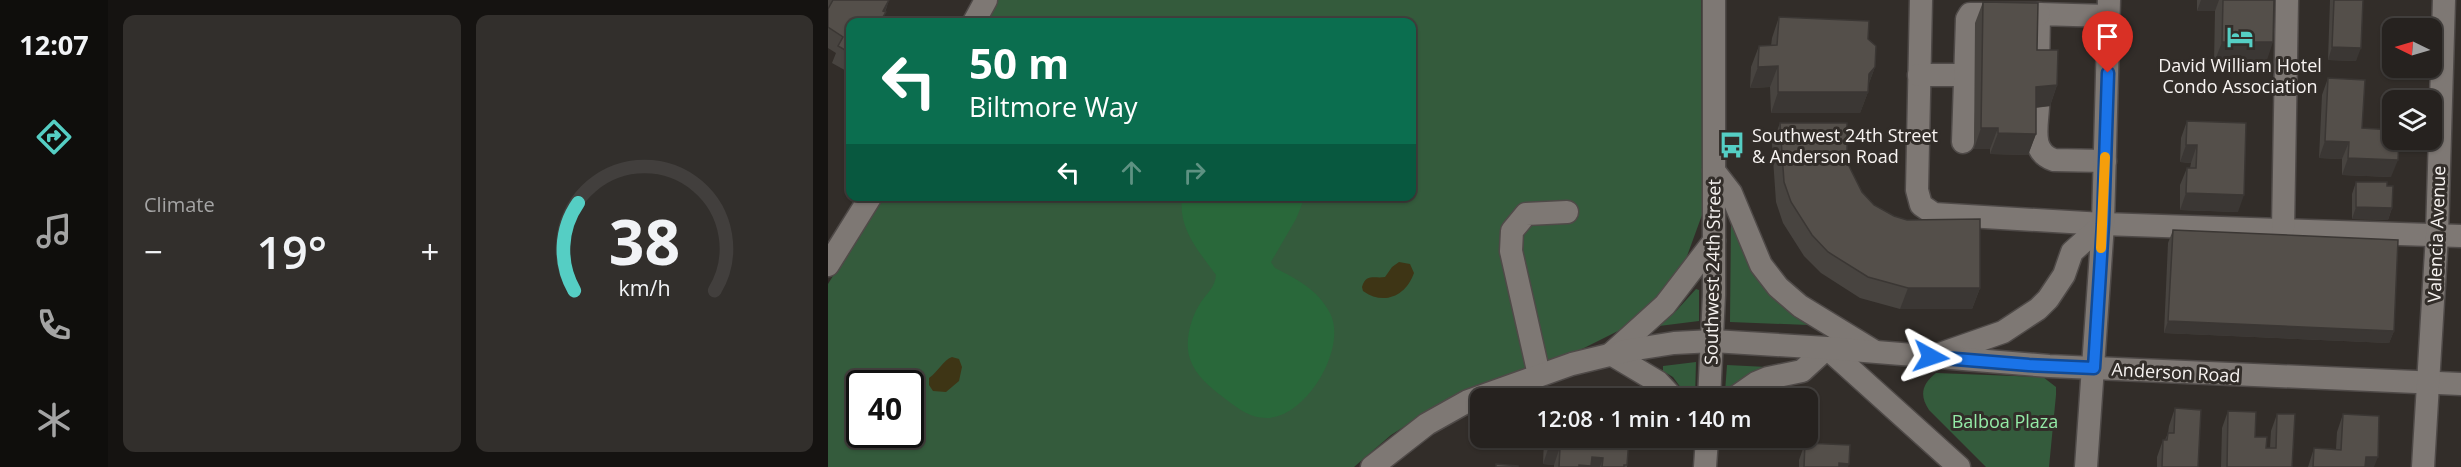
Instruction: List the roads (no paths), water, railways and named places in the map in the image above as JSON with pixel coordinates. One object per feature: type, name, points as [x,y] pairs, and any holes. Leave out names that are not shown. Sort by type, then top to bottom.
[{"type":"street","points":[[976,18],[986,0]]},
{"type":"street","name":"Southwest 24th Street","points":[[1710,388],[1713,341],[1714,0]]},
{"type":"street","points":[[1921,0],[1917,190],[1921,205],[1934,214],[2103,224],[2461,236]]},
{"type":"street","points":[[2283,229],[2287,0]]},
{"type":"street","name":"Valencia Avenue","points":[[2423,467],[2437,235],[2444,0]]},
{"type":"street","points":[[1963,142],[1967,19],[1970,14],[2039,14],[2109,8],[2103,224],[2086,467]]},
{"type":"street","points":[[2038,71],[2039,14]]},
{"type":"street","points":[[1919,75],[1965,75]]},
{"type":"street","points":[[2038,107],[2037,144],[2040,152],[2046,157],[2054,160],[2105,161]]},
{"type":"street","points":[[1714,171],[1731,193],[1761,266],[1778,287],[1800,306],[1875,352]]},
{"type":"street","points":[[828,265],[868,201]]},
{"type":"street","points":[[1539,375],[1510,251],[1512,231],[1526,214],[1567,212]]},
{"type":"street","points":[[1931,357],[2003,332],[2026,319],[2048,299],[2064,275],[2072,252],[2103,224]]},
{"type":"street","points":[[1664,388],[1658,382],[1611,354],[1665,305],[1714,241]]},
{"type":"street","name":"Anderson Road","points":[[1372,467],[1409,436],[1447,411],[1539,375],[1611,354],[1674,343],[1713,341],[2029,365],[2461,384]]},
{"type":"street","points":[[1749,388],[1768,378],[1802,371],[1827,348],[1959,467]]},
{"type":"place","name":"David William Hotel Condo Association","points":[[2240,37]]},
{"type":"place","name":"Southwest 24th Street & Anderson Road","points":[[1732,145]]},
{"type":"park label","name":"Balboa Plaza","points":[[2005,421]]}]
